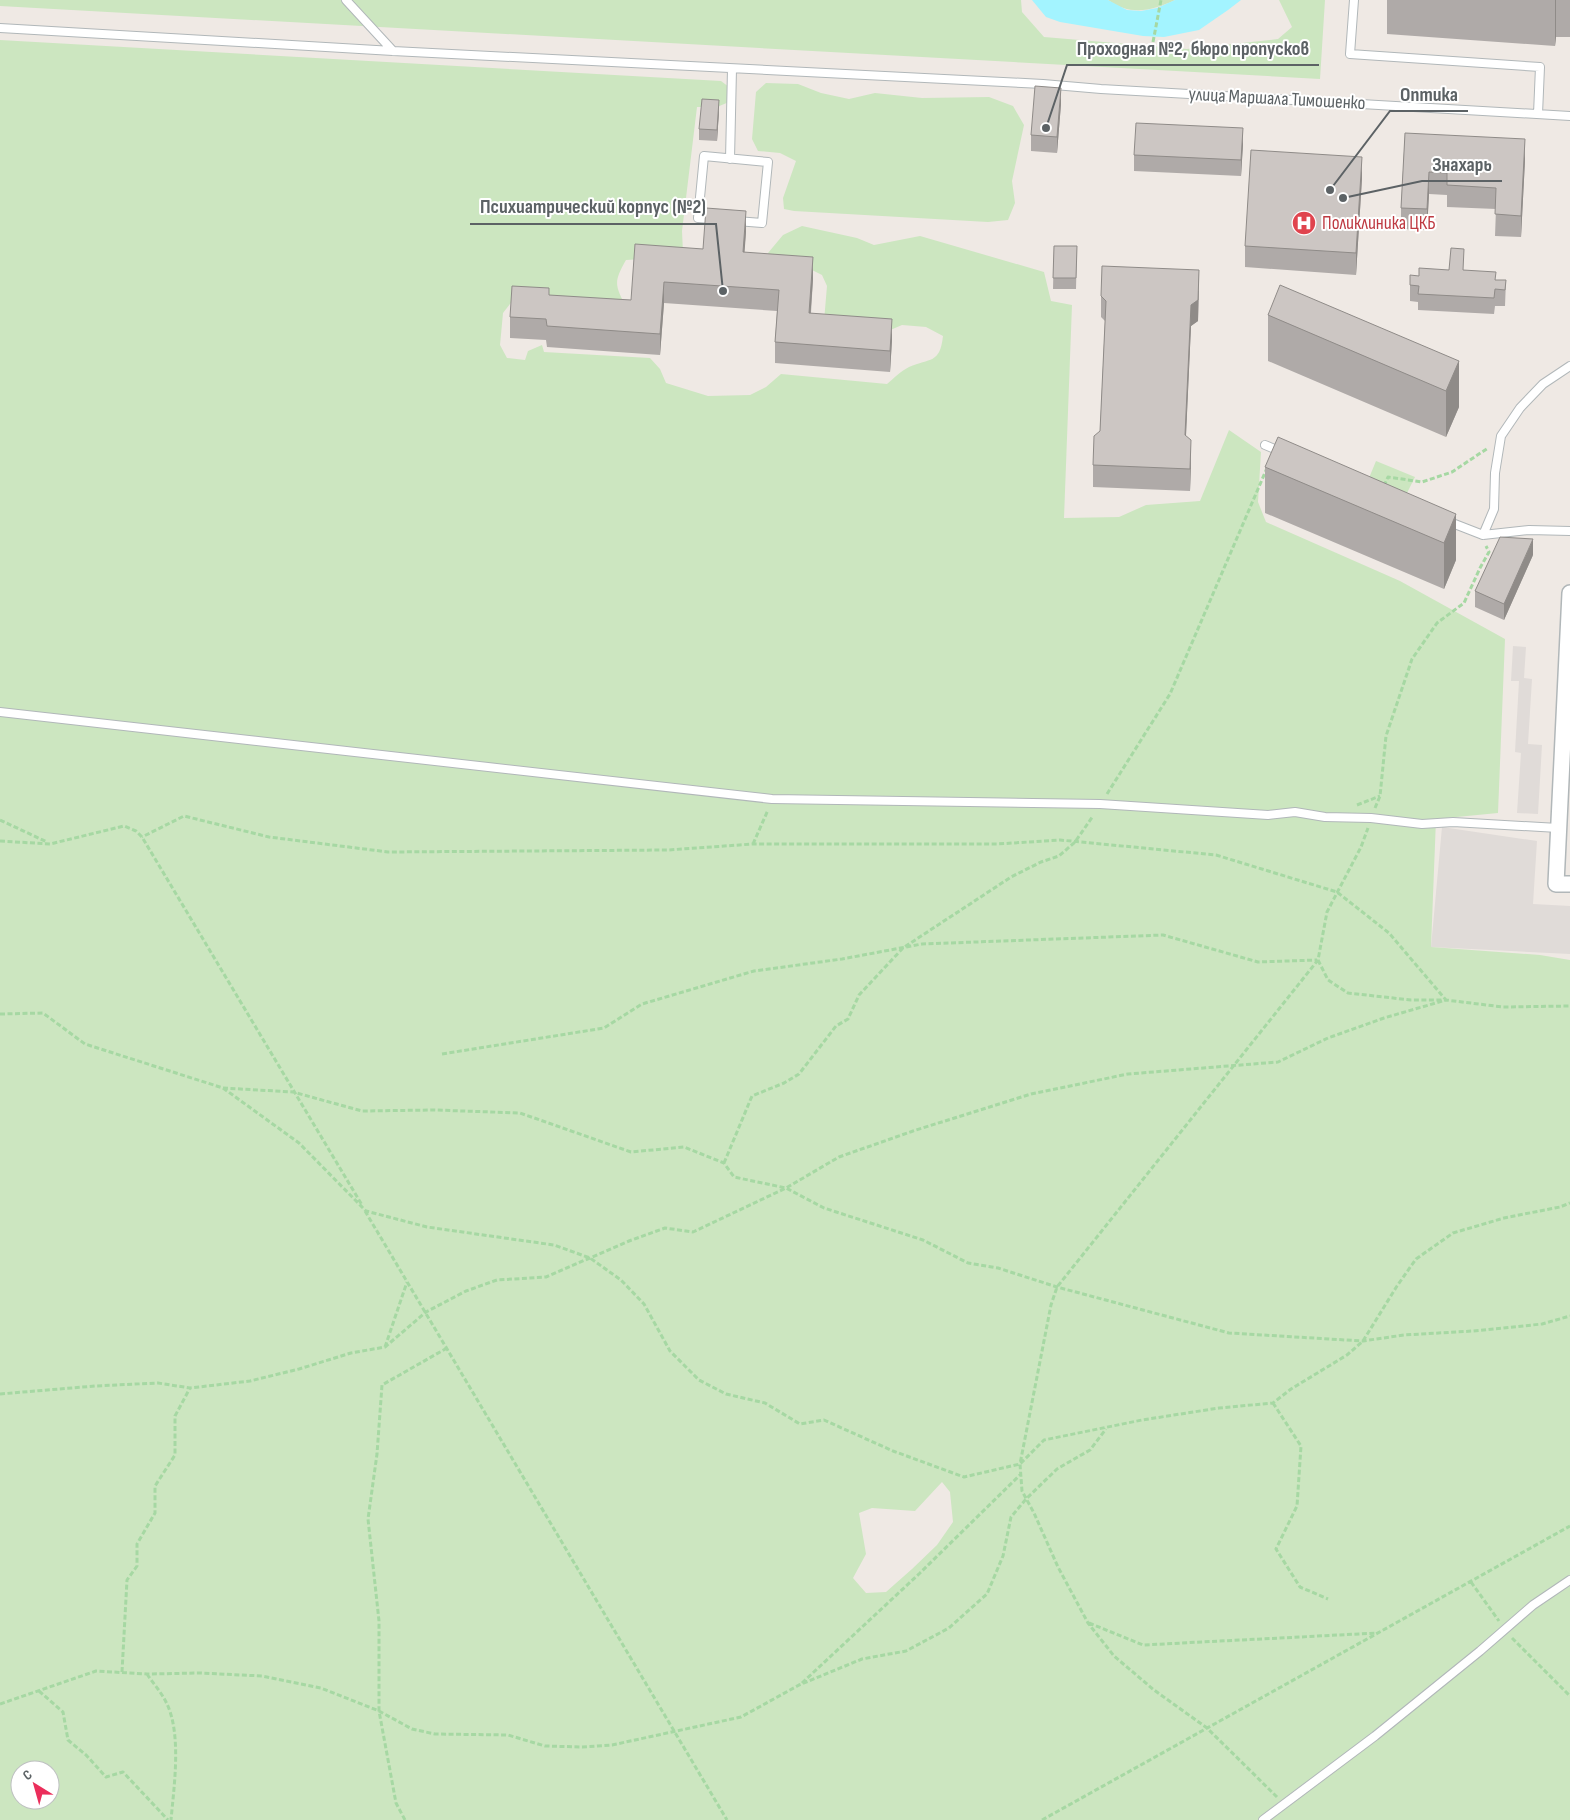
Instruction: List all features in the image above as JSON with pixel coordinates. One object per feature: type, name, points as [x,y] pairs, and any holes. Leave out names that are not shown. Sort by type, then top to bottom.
[{"type":"street","points":[[1570,593],[1556,884],[1570,884]]},
{"type":"lane","points":[[346,0],[393,52]]},
{"type":"lane","points":[[1354,0],[1350,54],[1540,68],[1538,114]]},
{"type":"lane","name":"улица Маршала Тимошенко","points":[[0,28],[393,52],[1043,84],[1111,90],[1570,116]]},
{"type":"lane","points":[[730,158],[732,68]]},
{"type":"lane","points":[[704,156],[730,158],[768,162],[762,223],[698,218],[704,156]]},
{"type":"lane","points":[[1483,536],[1494,508],[1495,473],[1500,436],[1520,408],[1543,384],[1570,366]]},
{"type":"lane","points":[[1265,445],[1293,457]]},
{"type":"lane","points":[[1440,518],[1483,536],[1529,530],[1570,531]]},
{"type":"lane","points":[[0,712],[772,799],[1100,804],[1268,815],[1295,812],[1325,817],[1371,818],[1422,824],[1454,822],[1558,828]]},
{"type":"lane","points":[[1263,1820],[1375,1736],[1533,1605],[1570,1580]]},
{"type":"path","points":[[1152,42],[1161,0]]},
{"type":"path","points":[[1381,493],[1388,477],[1422,482],[1452,472],[1485,450],[1500,436]]},
{"type":"path","points":[[724,1163],[752,1096],[784,1083],[798,1074],[836,1026],[848,1019],[860,995],[903,948],[1011,877],[1059,856],[1075,842],[1170,694],[1275,449]]},
{"type":"path","points":[[1380,796],[1386,736],[1412,659],[1437,623],[1464,603],[1488,552],[1483,536]]},
{"type":"path","points":[[753,844],[772,799]]},
{"type":"path","points":[[142,837],[184,816],[269,836],[388,852],[668,850],[753,844],[997,844],[1060,840],[1216,855],[1337,892],[1389,933],[1446,1000]]},
{"type":"path","points":[[0,820],[50,844]]},
{"type":"path","points":[[0,841],[50,844],[124,826],[136,831],[142,837],[727,1820]]},
{"type":"path","points":[[1284,1803],[1207,1728],[1154,1690],[1114,1656],[1088,1623],[1058,1567],[1022,1491],[1020,1464],[1051,1306],[1057,1287],[1318,960],[1327,912],[1361,847]]},
{"type":"path","points":[[442,1054],[604,1028],[642,1004],[754,971],[842,959],[922,944],[1163,935],[1258,962],[1318,960]]},
{"type":"path","points":[[1318,960],[1328,980],[1348,993],[1411,1000],[1446,1000],[1503,1007],[1570,1006]]},
{"type":"path","points":[[0,1394],[158,1383],[190,1388],[250,1381],[299,1369],[351,1352],[385,1347],[426,1312],[466,1291],[497,1280],[546,1276],[665,1228],[693,1232],[786,1188],[839,1156],[1031,1094],[1128,1074],[1278,1062],[1328,1038],[1384,1018],[1446,1000]]},
{"type":"path","points":[[0,1014],[43,1013],[85,1044],[223,1088],[293,1092],[362,1111],[435,1110],[520,1113],[631,1152],[684,1147],[724,1163],[734,1177],[786,1188],[824,1208],[923,1240],[968,1263],[998,1268],[1057,1287],[1229,1333],[1363,1341],[1404,1335],[1542,1324],[1570,1316]]},
{"type":"path","points":[[223,1088],[299,1143],[366,1211],[427,1227],[554,1245],[590,1258],[620,1280],[644,1304],[670,1351],[699,1380],[726,1394],[765,1403],[800,1424],[824,1420],[893,1451],[964,1477],[1020,1464],[1044,1440],[1142,1420],[1219,1408],[1273,1403],[1291,1389],[1346,1355],[1363,1341],[1416,1259],[1453,1233],[1504,1218],[1560,1207],[1570,1203]]},
{"type":"path","points":[[385,1347],[407,1281]]},
{"type":"path","points":[[405,1820],[396,1803],[379,1711],[379,1621],[368,1519],[377,1454],[382,1385],[447,1348]]},
{"type":"path","points":[[122,1672],[126,1580],[137,1566],[137,1544],[155,1513],[155,1486],[175,1455],[175,1416],[190,1388]]},
{"type":"path","points":[[1273,1403],[1301,1446],[1297,1506],[1276,1549],[1300,1587],[1328,1599]]},
{"type":"path","points":[[0,1704],[96,1671],[262,1676],[321,1688],[379,1711],[412,1729],[435,1734],[508,1735],[545,1746],[582,1747],[612,1745],[741,1717],[800,1685],[862,1659],[906,1651],[949,1628],[987,1594],[1003,1556],[1012,1516],[1026,1499],[1057,1469],[1090,1450],[1106,1428]]},
{"type":"path","points":[[800,1685],[920,1573],[1021,1474]]},
{"type":"path","points":[[1042,1820],[1570,1526]]},
{"type":"path","points":[[1471,1582],[1505,1630],[1570,1696]]},
{"type":"path","points":[[1088,1623],[1143,1645],[1378,1633]]},
{"type":"path","points":[[147,1674],[167,1703],[173,1725],[176,1764],[169,1820]]},
{"type":"path","points":[[38,1690],[63,1712],[68,1740],[86,1755],[106,1777],[123,1772],[169,1820]]},
{"type":"shaded area","points":[[1513,646],[1526,647],[1524,678],[1532,679],[1528,744],[1542,745],[1538,814],[1517,813],[1521,753],[1515,752],[1519,681],[1511,681]]},
{"type":"shaded area","points":[[1442,827],[1537,841],[1533,904],[1570,906],[1570,954],[1431,947]]},
{"type":"green space","points":[[0,0],[1021,0],[1022,12],[1044,37],[1187,49],[1278,39],[1292,27],[1279,0],[1325,0],[1320,79],[0,6]]},
{"type":"green space","points":[[1108,0],[1175,0],[1158,7],[1133,10],[1116,5]]},
{"type":"green space","points":[[0,40],[721,81],[729,87],[729,102],[717,107],[697,107],[682,231],[683,253],[626,260],[617,279],[617,284],[627,309],[513,300],[503,313],[500,345],[507,358],[525,360],[528,351],[542,345],[544,352],[650,358],[660,369],[666,383],[708,396],[750,395],[766,387],[781,374],[887,384],[906,369],[933,359],[942,345],[943,336],[926,327],[902,325],[888,331],[824,321],[827,286],[822,275],[812,270],[775,265],[768,253],[783,235],[802,226],[857,238],[874,245],[920,236],[1044,272],[1051,301],[1072,305],[1064,518],[1119,517],[1146,505],[1200,501],[1229,430],[1261,452],[1258,502],[1266,522],[1400,581],[1505,639],[1498,813],[1436,819],[1431,947],[1540,955],[1570,960],[1570,1820],[0,1820]],"holes":[[[942,1482],[950,1492],[953,1522],[937,1545],[886,1592],[866,1593],[853,1578],[866,1554],[859,1513],[872,1508],[915,1511]]]},
{"type":"green space","points":[[766,83],[798,84],[821,93],[849,99],[875,93],[922,98],[989,97],[1013,106],[1024,125],[1012,181],[1015,203],[1008,220],[988,222],[784,209],[783,198],[796,161],[780,153],[758,151],[752,139],[756,92]]},
{"type":"green space","points":[[1376,461],[1415,477],[1407,493],[1369,478]]},
{"type":"water","points":[[1032,0],[1108,0],[1127,10],[1141,11],[1157,8],[1175,0],[1241,0],[1199,30],[1164,37],[1143,36],[1060,22],[1046,17]]},
{"type":"building","points":[[1035,86],[1061,88],[1057,137],[1031,135]]},
{"type":"building","points":[[702,99],[719,100],[717,130],[699,129]]},
{"type":"building","points":[[1136,123],[1243,128],[1241,160],[1134,155]]},
{"type":"building","points":[[1405,133],[1525,139],[1521,216],[1495,214],[1496,188],[1447,185],[1447,173],[1429,172],[1427,209],[1401,208]]},
{"type":"building","name":"Поликлиника ЦКБ","points":[[1251,150],[1362,157],[1356,253],[1245,246]]},
{"type":"building","points":[[706,208],[746,211],[743,252],[813,257],[809,313],[892,319],[890,351],[775,342],[779,290],[664,282],[660,334],[547,326],[546,319],[510,317],[512,286],[549,288],[549,295],[631,300],[635,244],[703,249]]},
{"type":"building","points":[[1054,246],[1077,246],[1076,278],[1053,278]]},
{"type":"building","points":[[1451,248],[1464,249],[1463,270],[1496,272],[1495,280],[1506,280],[1505,290],[1495,289],[1494,298],[1418,294],[1419,286],[1410,285],[1410,275],[1419,276],[1419,268],[1449,270]]},
{"type":"building","points":[[1102,266],[1199,270],[1198,300],[1191,305],[1185,435],[1191,440],[1190,469],[1093,465],[1094,436],[1100,431],[1106,301],[1101,296]]},
{"type":"building","points":[[1280,285],[1459,361],[1446,391],[1268,315]]},
{"type":"building","points":[[1278,437],[1456,514],[1444,543],[1265,467]]},
{"type":"building","points":[[1500,537],[1533,539],[1504,604],[1475,591]]},
{"type":"place","name":"Проходная №2, бюро пропусков","points":[[1046,128]]},
{"type":"place","name":"Оптика","points":[[1330,190]]},
{"type":"place","name":"Знахарь","points":[[1343,198]]},
{"type":"place","name":"Поликлиника ЦКБ","points":[[1304,223]]},
{"type":"place","name":"Психиатрический корпус (№2)","points":[[723,291]]}]
